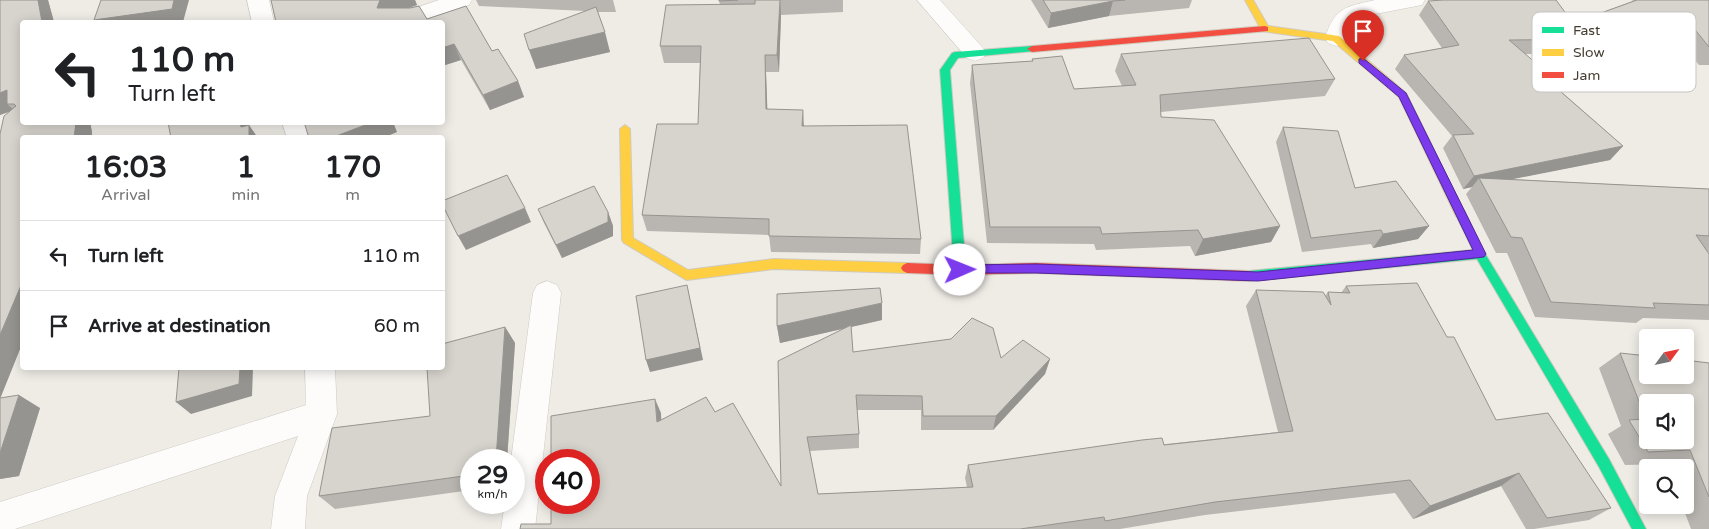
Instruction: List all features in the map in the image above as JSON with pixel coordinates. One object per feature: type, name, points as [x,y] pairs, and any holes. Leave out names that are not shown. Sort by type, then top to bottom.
[{"type":"street","points":[[258,0],[263,20]]},
{"type":"street","points":[[403,20],[461,0]]},
{"type":"street","points":[[928,0],[975,53]]},
{"type":"street","points":[[1249,0],[1265,29]]},
{"type":"street","points":[[1336,38],[1343,20],[1350,14],[1368,8],[1414,0]]},
{"type":"street","points":[[960,270],[945,70],[955,55],[1265,29],[1336,38],[1402,95],[1480,254],[1604,463],[1639,529]]},
{"type":"street","points":[[625,129],[628,240],[687,275],[774,264],[960,270],[1036,268],[1258,276],[1480,254]]},
{"type":"street","points":[[518,529],[547,292]]},
{"type":"street","points":[[288,529],[291,496],[322,414],[320,370]]},
{"type":"street","points":[[0,518],[322,414]]},
{"type":"building","points":[[0,0],[38,0],[42,20],[20,20],[20,125],[76,125],[74,135],[20,135],[20,288],[0,335],[0,134],[4,116],[16,106],[14,104],[7,104],[7,90],[0,93]]},
{"type":"building","points":[[101,0],[174,0],[172,9],[94,20]]},
{"type":"building","points":[[271,0],[380,0],[377,8],[410,8],[419,6],[427,19],[466,6],[492,51],[498,49],[518,81],[483,95],[454,44],[445,47],[445,20],[276,20]]},
{"type":"building","points":[[755,0],[780,0],[777,55],[765,55],[766,109],[803,110],[802,126],[907,125],[921,239],[769,236],[769,219],[642,215],[657,124],[698,124],[701,46],[660,46],[666,5],[755,4]]},
{"type":"building","points":[[1043,0],[1125,0],[1051,13]]},
{"type":"building","points":[[1556,0],[1565,12],[1532,12],[1532,40],[1509,40],[1532,60],[1532,92],[1561,92],[1623,146],[1474,176],[1453,135],[1474,134],[1404,55],[1459,45],[1428,1]]},
{"type":"building","points":[[1637,0],[1709,0],[1709,47],[1696,31],[1696,12],[1604,12]]},
{"type":"building","points":[[596,7],[605,32],[529,50],[524,34]]},
{"type":"building","points":[[1309,38],[1335,79],[1160,95],[1161,117],[1214,120],[1280,226],[1203,239],[1198,230],[1102,234],[1100,227],[990,227],[972,65],[1033,61],[1032,59],[1062,56],[1074,89],[1136,85],[1121,54]]},
{"type":"building","points":[[169,125],[241,125],[241,127],[249,125],[249,135],[170,135]]},
{"type":"building","points":[[305,125],[365,125],[339,135],[308,135]]},
{"type":"building","points":[[1283,127],[1338,131],[1355,188],[1396,181],[1429,226],[1383,234],[1381,230],[1311,238]]},
{"type":"building","points":[[507,175],[525,208],[458,236],[445,210],[445,200]]},
{"type":"building","points":[[1479,178],[1709,189],[1709,236],[1696,235],[1709,254],[1709,305],[1653,303],[1655,308],[1551,302],[1522,238],[1511,237]]},
{"type":"building","points":[[594,186],[608,212],[608,222],[556,245],[538,209]]},
{"type":"building","points":[[1417,283],[1447,337],[1454,337],[1496,420],[1548,413],[1611,508],[1547,518],[1519,473],[1430,506],[1410,480],[1215,502],[1105,521],[1104,517],[1020,529],[520,529],[521,524],[551,524],[551,514],[600,514],[600,449],[551,449],[551,416],[655,399],[657,422],[706,397],[715,412],[733,403],[781,486],[778,361],[851,325],[853,352],[951,339],[972,318],[993,328],[1001,358],[1023,340],[1050,359],[996,416],[923,416],[922,396],[856,395],[859,434],[807,437],[818,494],[973,487],[968,465],[1142,440],[1162,438],[1164,445],[1293,431],[1256,290],[1323,292],[1331,305],[1328,292],[1350,293],[1346,286]]},
{"type":"building","points":[[687,285],[700,348],[646,360],[636,296]]},
{"type":"building","points":[[880,288],[882,303],[777,326],[777,294]]},
{"type":"building","points":[[505,327],[497,449],[460,449],[460,477],[319,496],[332,428],[430,416],[427,370],[445,370],[445,343]]},
{"type":"building","points":[[1620,353],[1639,355],[1639,384],[1694,384],[1694,361],[1709,363],[1709,497],[1690,450],[1648,452],[1646,449],[1694,449],[1694,394],[1639,394],[1639,401]]},
{"type":"building","points":[[179,370],[240,370],[239,384],[176,402]]},
{"type":"building","points":[[19,395],[0,453],[0,398]]},
{"type":"building","points":[[1639,419],[1639,437],[1629,420]]},
{"type":"traffic: fast","points":[[960,270],[945,70],[955,55],[1032,49]]},
{"type":"traffic: fast","points":[[1460,213],[1480,254],[1604,463],[1639,529]]},
{"type":"traffic: fast","points":[[1249,276],[1480,254]]},
{"type":"traffic: slow","points":[[1249,0],[1265,29],[1336,38],[1403,95],[1460,213]]},
{"type":"traffic: slow","points":[[625,129],[628,240],[687,275],[774,264],[907,268]]},
{"type":"traffic: jam","points":[[1032,49],[1265,29]]},
{"type":"traffic: jam","points":[[907,268],[960,270],[1036,268],[1249,276]]},
{"type":"route","points":[[960,270],[1036,268],[1258,276],[1480,254],[1402,95],[1363,61]]}]
